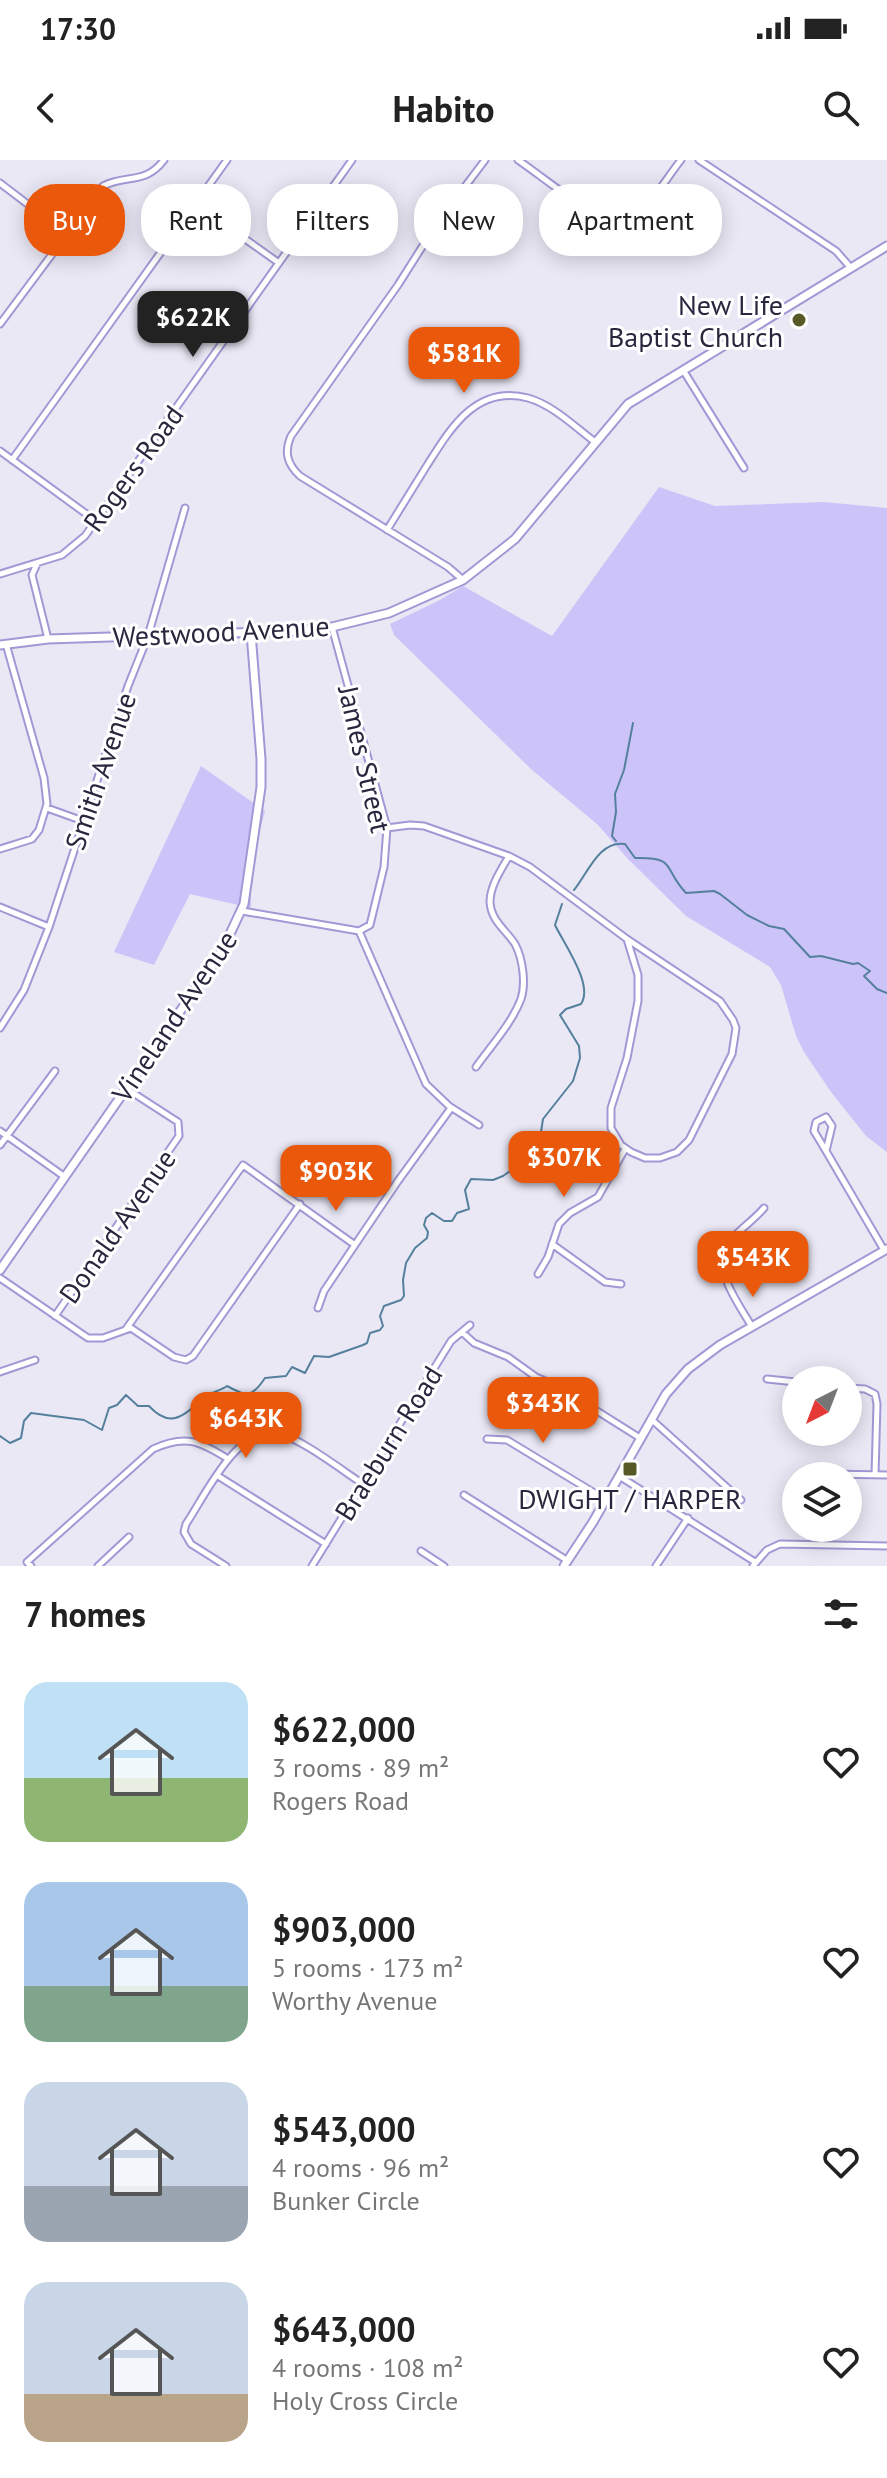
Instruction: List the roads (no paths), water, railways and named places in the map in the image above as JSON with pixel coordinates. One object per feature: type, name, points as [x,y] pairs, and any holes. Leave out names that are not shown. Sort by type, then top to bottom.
[{"type":"street","points":[[107,184],[148,176],[164,160]]},
{"type":"street","points":[[210,184],[227,160]]},
{"type":"street","name":"Rogers Road","points":[[0,574],[38,564],[71,549],[96,521],[352,160]]},
{"type":"street","points":[[463,580],[448,567],[300,476],[289,463],[287,448],[291,436],[398,285],[436,225],[485,160]]},
{"type":"street","points":[[518,160],[614,223],[624,223],[643,209],[681,160]]},
{"type":"street","points":[[699,160],[836,251],[851,268]]},
{"type":"street","points":[[0,183],[24,201]]},
{"type":"street","points":[[251,243],[279,263]]},
{"type":"street","name":"Westwood Avenue","points":[[3,645],[48,639],[251,633],[332,627],[396,611],[463,580],[515,539],[628,404],[887,246]]},
{"type":"street","points":[[0,324],[51,256]]},
{"type":"street","points":[[12,460],[159,256]]},
{"type":"street","points":[[683,370],[744,468]]},
{"type":"street","points":[[387,530],[451,426],[466,411],[486,400],[509,395],[530,399],[548,408],[595,442]]},
{"type":"street","points":[[0,451],[96,521]]},
{"type":"street","name":"Smith Avenue","points":[[0,1028],[24,990],[49,927],[128,686],[148,636],[185,508]]},
{"type":"street","points":[[38,564],[32,575],[48,639]]},
{"type":"street","name":"James Street","points":[[332,627],[387,828],[384,867],[375,913],[370,925],[359,931]]},
{"type":"street","name":"Vineland Avenue","points":[[0,1270],[222,951],[242,911],[261,769],[251,633]]},
{"type":"street","points":[[0,849],[32,839],[47,808],[44,778],[3,645]]},
{"type":"street","points":[[47,808],[84,821]]},
{"type":"street","points":[[387,828],[424,826],[509,856],[530,867],[627,939],[720,1001],[733,1020],[737,1037],[727,1064],[683,1147],[671,1155],[638,1156],[625,1149],[612,1132],[610,1114],[627,1058],[638,1001],[638,975],[627,939]]},
{"type":"street","points":[[476,1067],[521,1000],[523,987],[517,948],[496,922],[491,905],[493,886],[509,856]]},
{"type":"street","points":[[0,907],[49,927]]},
{"type":"street","points":[[242,911],[359,931],[430,1089],[451,1108],[479,1125]]},
{"type":"street","points":[[0,1145],[55,1071]]},
{"type":"street","name":"Donald Avenue","points":[[55,1316],[179,1136],[178,1122],[127,1089]]},
{"type":"street","points":[[318,1308],[324,1291],[451,1108]]},
{"type":"street","points":[[464,1495],[566,1563],[606,1500],[651,1419],[670,1389],[691,1365],[720,1345],[886,1250],[826,1151],[814,1131],[816,1122],[826,1117],[832,1126],[826,1151]]},
{"type":"street","points":[[0,1131],[65,1177]]},
{"type":"street","points":[[538,1274],[565,1216],[601,1194],[625,1149]]},
{"type":"street","points":[[125,1330],[243,1165],[355,1245]]},
{"type":"street","points":[[0,1278],[88,1338],[103,1338],[134,1329],[174,1357],[184,1360],[193,1356],[300,1204]]},
{"type":"street","points":[[752,1327],[726,1279],[723,1261],[732,1238],[764,1208]]},
{"type":"street","points":[[552,1244],[605,1282],[621,1284]]},
{"type":"street","name":"Braeburn Road","points":[[312,1566],[451,1341],[470,1325]]},
{"type":"street","points":[[462,1332],[474,1343],[508,1357],[536,1377],[559,1387],[640,1438]]},
{"type":"street","points":[[0,1372],[35,1360]]},
{"type":"street","points":[[767,1379],[782,1381]]},
{"type":"street","points":[[862,1389],[875,1394],[875,1475]]},
{"type":"street","points":[[651,1419],[741,1500]]},
{"type":"street","points":[[226,1566],[191,1544],[184,1532],[186,1524],[228,1459],[247,1441],[266,1433],[278,1433],[291,1438],[363,1484]]},
{"type":"street","points":[[487,1439],[507,1440],[606,1500]]},
{"type":"street","points":[[29,1564],[153,1449],[190,1440],[204,1443],[228,1459]]},
{"type":"street","points":[[862,1475],[887,1475]]},
{"type":"street","points":[[218,1476],[326,1544]]},
{"type":"street","points":[[619,1476],[688,1518],[754,1564],[767,1550],[780,1544],[887,1546]]},
{"type":"street","points":[[656,1566],[688,1518]]},
{"type":"street","points":[[98,1566],[129,1537]]},
{"type":"street","points":[[421,1551],[444,1566]]},
{"type":"waterway","points":[[616,841],[612,836],[615,794],[624,770],[633,723]]},
{"type":"waterway","points":[[574,890],[601,852],[616,844],[625,844],[635,858],[664,862],[686,893],[714,891],[747,915],[769,926],[784,929],[810,957],[858,963],[870,971],[864,976],[877,989],[887,993]]},
{"type":"waterway","points":[[0,1436],[10,1443],[21,1438],[24,1421],[31,1413],[84,1420],[102,1430],[109,1408],[117,1405],[126,1395],[138,1406],[149,1406],[164,1417],[177,1417],[227,1386],[248,1394],[256,1390],[265,1378],[286,1376],[292,1367],[305,1373],[314,1356],[329,1357],[367,1343],[370,1333],[383,1326],[380,1316],[384,1306],[404,1296],[406,1263],[415,1248],[427,1238],[426,1218],[432,1213],[444,1221],[452,1221],[457,1213],[469,1209],[465,1190],[471,1179],[493,1180],[516,1167],[526,1151],[539,1145],[543,1119],[573,1081],[580,1058],[579,1046],[560,1015],[566,1009],[581,1004],[584,986],[555,925],[562,904]]},
{"type":"place","name":"New Life Baptist Church","points":[[799,320]]},
{"type":"place","name":"DWIGHT / HARPER","points":[[630,1469]]}]
